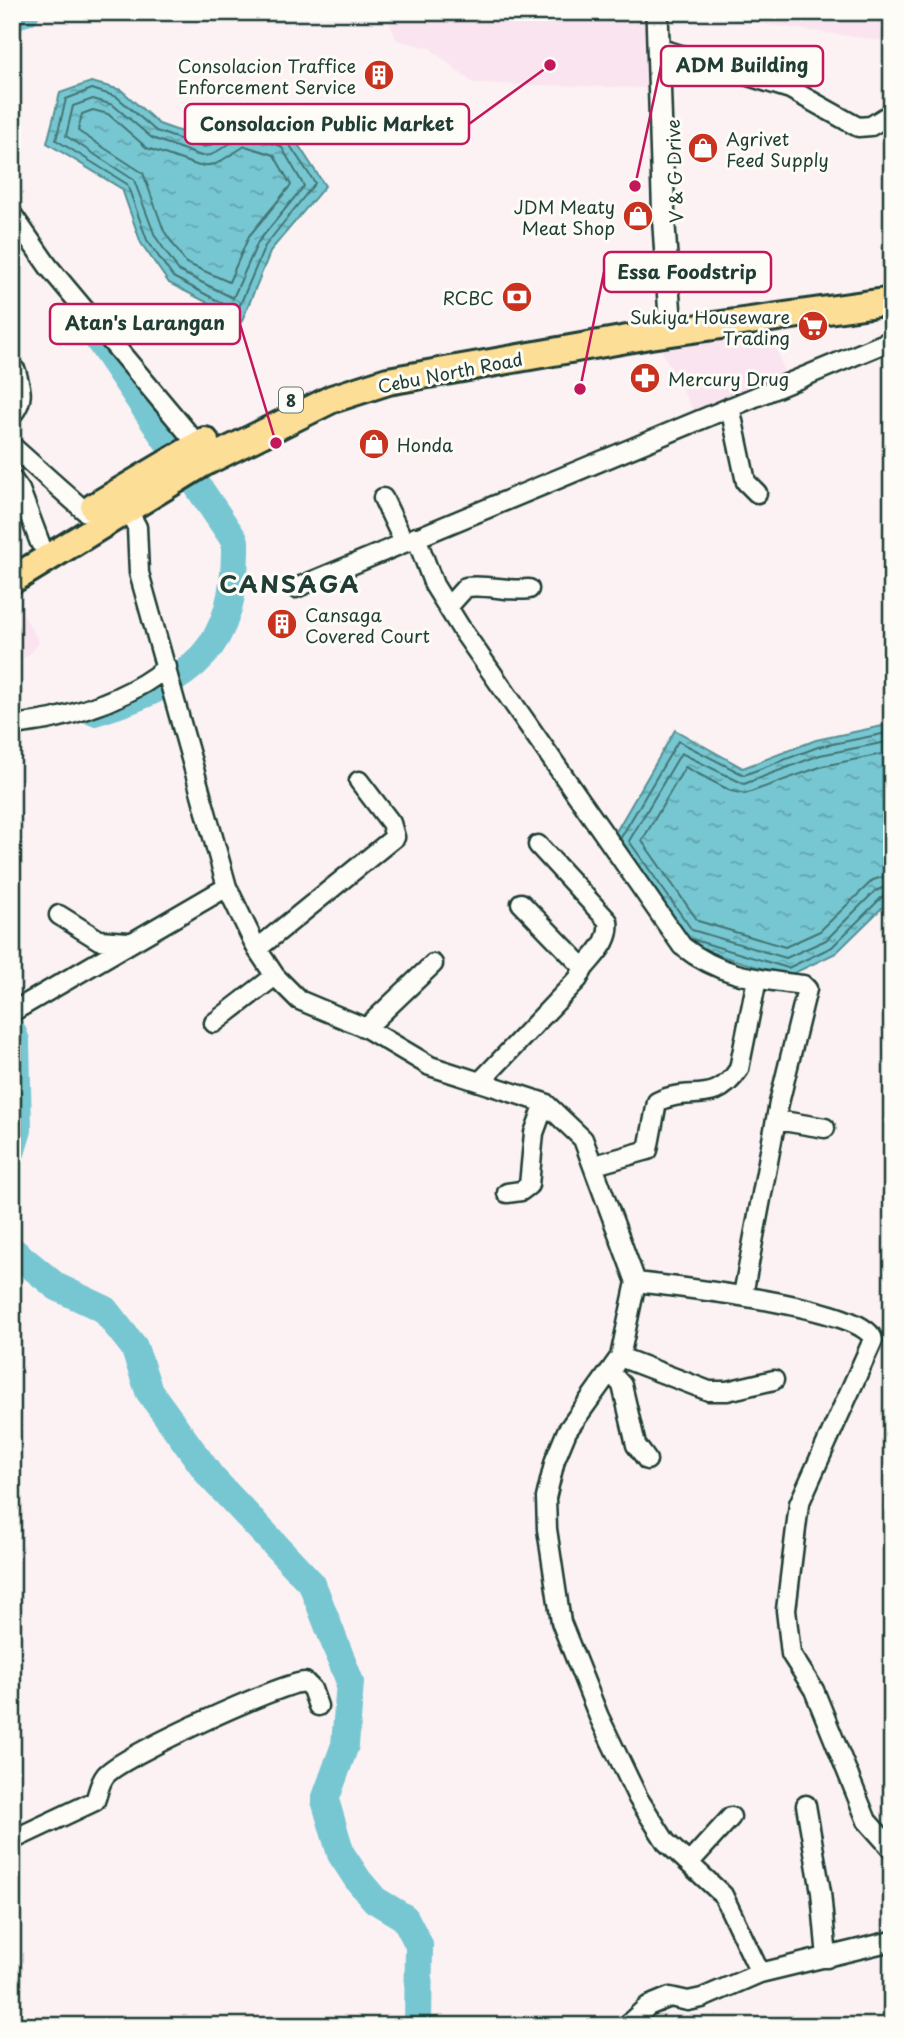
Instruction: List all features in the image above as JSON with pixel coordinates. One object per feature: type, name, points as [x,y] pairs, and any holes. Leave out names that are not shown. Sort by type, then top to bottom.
[{"type":"main road","name":"Cebu North Road","points":[[12,580],[126,507],[169,471],[198,452],[301,395],[392,364],[675,323],[892,284]]},
{"type":"main road","name":"Cebu North Road","points":[[675,323],[892,301]]},
{"type":"main road","name":"Cebu North Road","points":[[12,560],[86,512],[169,471]]},
{"type":"street","name":"V & G Drive","points":[[657,12],[664,49],[675,323]]},
{"type":"street","name":"V & G Drive","points":[[664,49],[668,12]]},
{"type":"street","points":[[664,49],[790,89],[858,127],[871,125],[892,113]]},
{"type":"street","points":[[12,214],[48,266],[198,452]]},
{"type":"street","points":[[296,588],[892,340]]},
{"type":"street","points":[[12,415],[21,403],[22,393],[16,371]]},
{"type":"street","points":[[730,407],[747,482],[757,492]]},
{"type":"street","points":[[12,446],[86,512]]},
{"type":"street","points":[[12,479],[20,490],[40,543]]},
{"type":"street","points":[[383,498],[410,539],[448,607],[682,946],[701,961],[725,972],[803,985],[807,989],[776,1120],[743,1295]]},
{"type":"street","points":[[126,507],[137,527],[139,573],[227,887],[257,949],[275,976],[299,1000],[366,1028],[430,1066],[545,1103],[583,1139],[595,1166],[636,1282],[620,1357],[567,1431],[555,1460],[546,1498],[552,1568],[561,1622],[601,1722],[638,1798],[661,1836],[723,1895],[760,1973]]},
{"type":"street","points":[[448,607],[466,587],[477,585],[512,591],[529,589]]},
{"type":"street","points":[[12,726],[68,715],[151,681],[169,677]]},
{"type":"street","points":[[257,949],[395,837],[391,823],[359,780]]},
{"type":"street","points":[[480,1082],[489,1069],[578,979],[610,932],[608,921],[538,845]]},
{"type":"street","points":[[12,1012],[227,887]]},
{"type":"street","points":[[521,903],[584,968]]},
{"type":"street","points":[[59,915],[99,940],[128,943]]},
{"type":"street","points":[[366,1028],[433,964]]},
{"type":"street","points":[[214,1023],[275,976]]},
{"type":"street","points":[[595,1166],[648,1150],[657,1102],[666,1097],[707,1095],[721,1089],[733,1079],[739,1069],[757,979]]},
{"type":"street","points":[[507,1193],[521,1191],[529,1185],[534,1133],[545,1103]]},
{"type":"street","points":[[776,1120],[825,1128]]},
{"type":"street","points":[[636,1282],[743,1295],[836,1317],[868,1329],[872,1334],[873,1340],[799,1504],[786,1610],[791,1654],[814,1690],[867,1821],[892,1849]]},
{"type":"street","points":[[620,1357],[641,1367],[694,1383],[709,1391],[727,1391],[774,1380]]},
{"type":"street","points":[[610,1372],[622,1385],[636,1445],[647,1460]]},
{"type":"street","points":[[12,1840],[95,1801],[105,1775],[126,1760],[254,1700],[291,1684],[305,1682],[312,1689],[318,1706]]},
{"type":"street","points":[[806,1805],[821,1892],[827,1958]]},
{"type":"street","points":[[690,1862],[731,1816]]},
{"type":"street","points":[[626,2026],[648,2006],[670,1997],[688,2001],[702,1998],[760,1973],[892,1941]]},
{"type":"shaded area","points":[[385,12],[644,12],[649,88],[473,83],[430,48],[397,40]]},
{"type":"shaded area","points":[[681,12],[892,12],[892,42]]},
{"type":"shaded area","points":[[771,334],[788,383],[697,417],[661,350]]},
{"type":"shaded area","points":[[12,595],[39,642],[31,653],[12,664]]},
{"type":"water","points":[[91,82],[121,90],[159,124],[204,140],[241,117],[290,132],[325,186],[271,250],[242,321],[229,336],[218,308],[169,283],[141,243],[122,189],[47,143],[60,93]]},
{"type":"water","points":[[892,724],[892,898],[836,953],[788,976],[682,944],[610,842],[675,730],[743,768],[816,740]]},
{"type":"waterway","points":[[12,16],[26,12]]},
{"type":"waterway","points":[[79,311],[235,541],[234,578],[228,609],[217,635],[202,656],[183,673],[158,688],[94,712]]},
{"type":"waterway","points":[[12,1031],[16,1041],[18,1130],[12,1150]]},
{"type":"waterway","points":[[12,1250],[57,1287],[104,1309],[134,1347],[149,1391],[211,1477],[312,1584],[350,1682],[345,1745],[325,1800],[341,1854],[375,1900],[405,1918],[419,1945],[418,2026]]},
{"type":"place","name":"Consolacion Public Market","points":[[550,65]]},
{"type":"place","name":"Consolacion Traffice Enforcement Service","points":[[379,75]]},
{"type":"place","name":"Agrivet Feed Supply","points":[[703,148]]},
{"type":"place","name":"ADM Building","points":[[635,186]]},
{"type":"place","name":"JDM Meaty Meat Shop","points":[[638,216]]},
{"type":"place","name":"RCBC","points":[[517,297]]},
{"type":"place","name":"Sukiya Houseware Trading","points":[[813,326]]},
{"type":"place","name":"Mercury Drug","points":[[645,378]]},
{"type":"place","name":"Essa Foodstrip","points":[[580,389]]},
{"type":"place","name":"Atan's Larangan","points":[[276,443]]},
{"type":"place","name":"Honda","points":[[374,444]]},
{"type":"place","name":"Cansaga Covered Court","points":[[282,624]]},
{"type":"district","name":"CANSAGA","points":[[290,583]]}]
